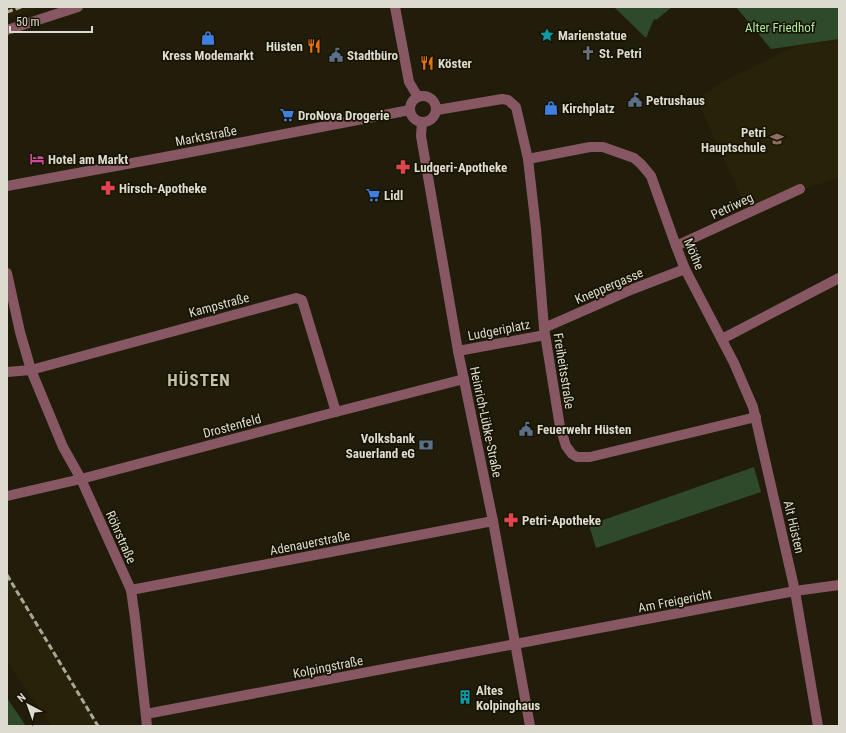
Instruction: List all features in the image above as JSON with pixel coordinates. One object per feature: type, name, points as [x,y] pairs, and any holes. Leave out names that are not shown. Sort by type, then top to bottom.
[{"type":"street","points":[[7,30],[78,7]]},
{"type":"street","points":[[395,7],[409,82],[418,97]]},
{"type":"street","points":[[418,97],[429,97],[435,103],[437,110],[433,118],[430,120],[422,122],[414,118],[410,110],[412,102],[418,97]]},
{"type":"street","name":"Freiheitsstraße","points":[[437,110],[502,99],[513,103],[519,114],[528,159],[545,331],[554,394],[563,438],[568,451],[576,457],[590,457],[756,417]]},
{"type":"street","name":"Marktstraße","points":[[7,186],[158,159],[410,110]]},
{"type":"street","name":"Heinrich-Lübke-Straße","points":[[422,122],[421,136],[458,351],[494,521],[530,726]]},
{"type":"street","name":"Möthe","points":[[528,159],[596,146],[634,158],[648,171],[653,180],[685,269],[722,339]]},
{"type":"street","name":"Petriweg","points":[[676,246],[800,189]]},
{"type":"street","name":"Kneppergasse","points":[[545,331],[633,289],[685,269]]},
{"type":"street","name":"Röhrstraße","points":[[7,273],[20,332],[31,370],[63,447],[82,479],[131,590],[147,726]]},
{"type":"street","points":[[722,339],[839,278]]},
{"type":"street","name":"Kampstraße","points":[[31,370],[296,298],[302,300],[336,412]]},
{"type":"street","name":"Ludgeriplatz","points":[[458,351],[545,331]]},
{"type":"street","name":"Alt Hüsten","points":[[722,339],[740,375],[756,417],[795,591],[818,726]]},
{"type":"street","points":[[7,372],[31,370]]},
{"type":"street","name":"Drostenfeld","points":[[7,496],[82,479],[464,380]]},
{"type":"street","name":"Adenauerstraße","points":[[131,590],[494,521]]},
{"type":"street","name":"Am Freigericht","points":[[516,644],[795,591],[839,585]]},
{"type":"street","name":"Kolpingstraße","points":[[146,714],[516,644]]},
{"type":"shaded area","points":[[7,7],[41,7],[7,18]]},
{"type":"shaded area","name":"Petri Hauptschule","points":[[839,40],[839,178],[746,207],[697,100],[722,82],[795,46]]},
{"type":"shaded area","points":[[7,571],[100,726],[52,726],[7,662]]},
{"type":"green space","points":[[596,7],[672,7],[656,20],[654,19],[646,38],[615,8]]},
{"type":"green space","name":"Alter Friedhof","points":[[736,7],[839,7],[839,39],[771,49]]},
{"type":"green space","points":[[754,467],[761,492],[596,548],[589,525]]},
{"type":"green space","points":[[7,698],[26,726],[7,726]]},
{"type":"railway","points":[[7,12],[21,7]]},
{"type":"railway","points":[[7,575],[98,726]]},
{"type":"place","name":"Marienstatue","points":[[547,35]]},
{"type":"place","name":"Kress Modemarkt","points":[[208,38]]},
{"type":"place","name":"Hüsten","points":[[314,46]]},
{"type":"place","name":"St. Petri","points":[[588,53]]},
{"type":"place","name":"Stadtbüro","points":[[336,55]]},
{"type":"place","name":"Köster","points":[[427,63]]},
{"type":"place","name":"Petrushaus","points":[[635,100]]},
{"type":"place","name":"Kirchplatz","points":[[551,108]]},
{"type":"place","name":"DroNova Drogerie","points":[[287,115]]},
{"type":"place","name":"Petri Hauptschule","points":[[777,139]]},
{"type":"place","name":"Hotel am Markt","points":[[37,159]]},
{"type":"place","name":"Ludgeri-Apotheke","points":[[403,167]]},
{"type":"place","name":"Hirsch-Apotheke","points":[[108,188]]},
{"type":"place","name":"Lidl","points":[[373,195]]},
{"type":"place","name":"Feuerwehr Hüsten","points":[[526,429]]},
{"type":"place","name":"Volksbank Sauerland eG","points":[[426,445]]},
{"type":"place","name":"Petri-Apotheke","points":[[511,520]]},
{"type":"place","name":"Altes Kolpinghaus","points":[[465,697]]},
{"type":"district","name":"HÜSTEN","points":[[199,380]]}]
